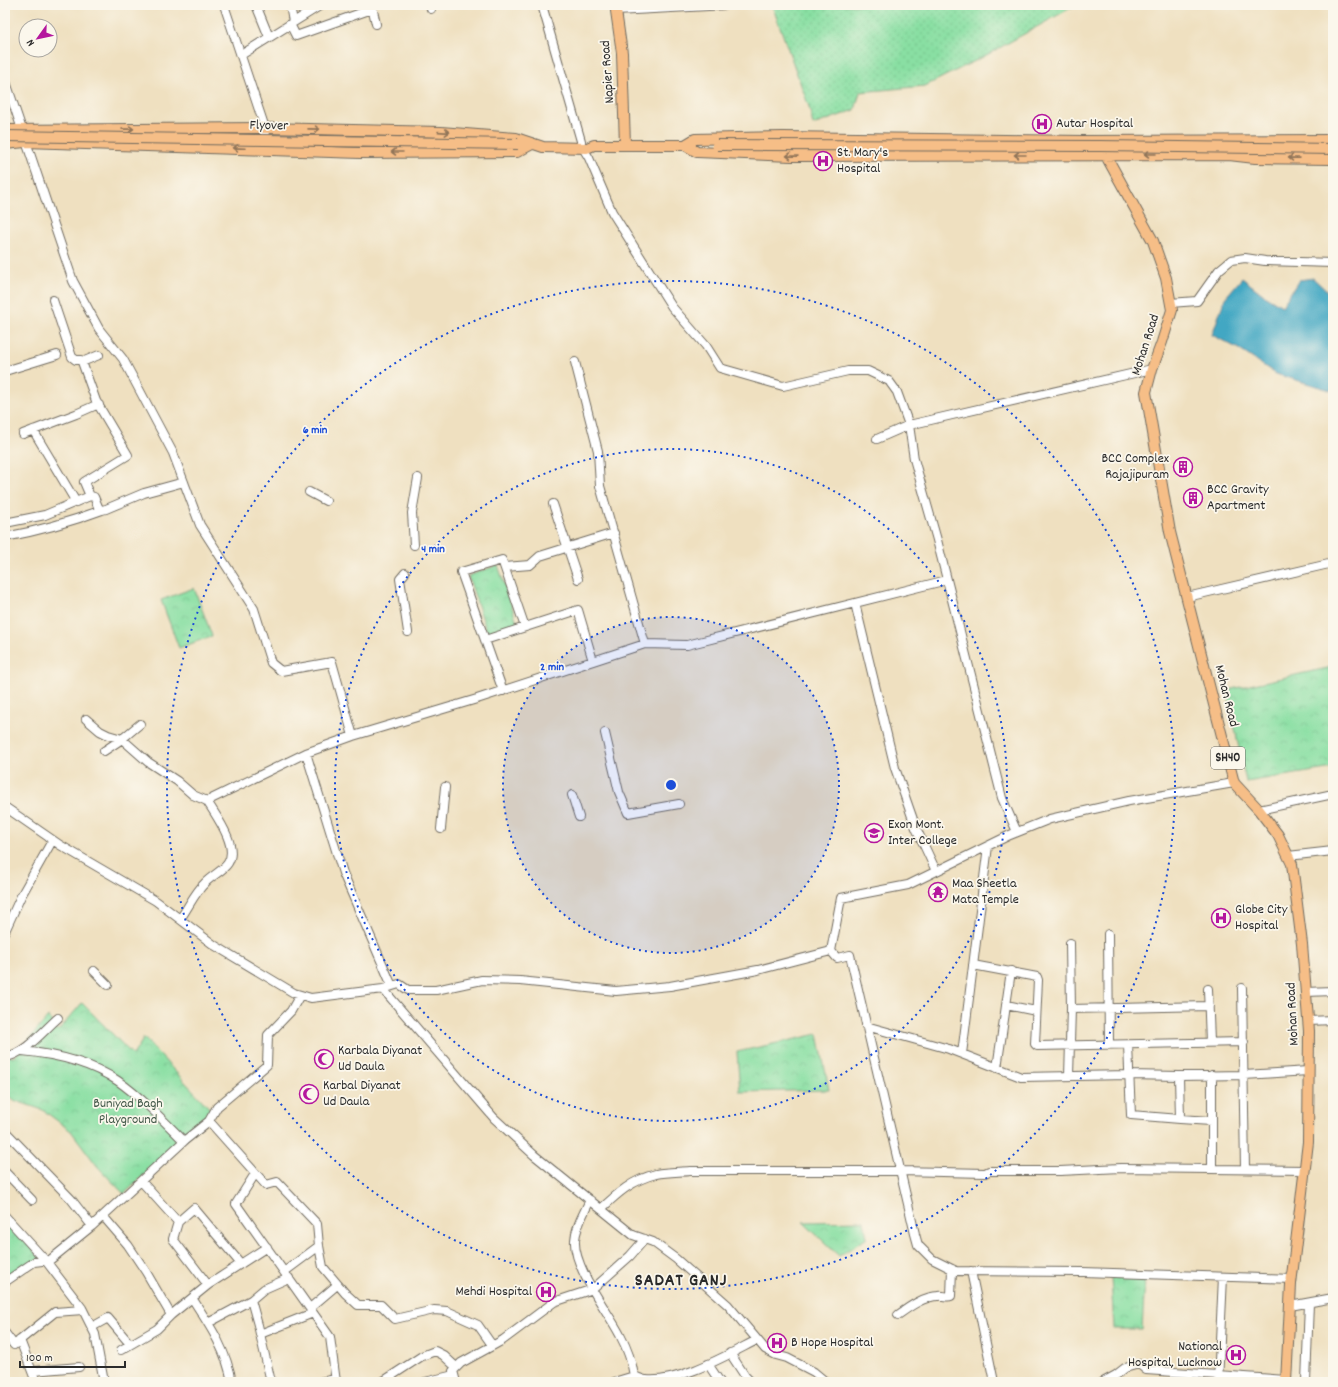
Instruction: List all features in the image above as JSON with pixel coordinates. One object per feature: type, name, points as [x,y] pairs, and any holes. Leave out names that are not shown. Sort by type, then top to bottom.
[{"type":"main road","name":"Napier Road","points":[[616,7],[622,53],[625,142]]},
{"type":"main road","points":[[5,130],[265,128],[441,132],[516,138],[535,144]]},
{"type":"main road","name":"Flyover","points":[[5,136],[535,144]]},
{"type":"main road","points":[[685,145],[695,139],[783,136],[1101,141],[1333,140]]},
{"type":"main road","points":[[5,144],[25,142],[360,152],[517,152],[543,142],[566,145],[582,145],[587,141],[594,145],[625,142],[685,145],[1100,146],[1333,149]]},
{"type":"main road","name":"Mohan Road","points":[[1101,141],[1104,154],[1153,241],[1166,278],[1172,310],[1152,369],[1146,392],[1170,532],[1234,783],[1278,835],[1292,864],[1302,944],[1308,1021],[1308,1142],[1292,1279],[1286,1381]]},
{"type":"main road","points":[[685,145],[697,152],[791,156],[1104,154],[1229,155],[1255,158],[1333,159]]},
{"type":"street","points":[[224,5],[265,128],[263,149]]},
{"type":"street","points":[[256,5],[269,37]]},
{"type":"street","points":[[290,5],[291,23],[296,36],[372,7],[376,24]]},
{"type":"street","points":[[241,55],[321,5]]},
{"type":"street","points":[[542,5],[582,145],[615,216],[672,307],[706,346],[720,368],[783,386],[848,371],[868,371],[889,381],[897,392],[908,425],[914,459],[947,580],[1002,798],[1017,832]]},
{"type":"street","points":[[616,7],[727,5]]},
{"type":"street","points":[[5,79],[73,281],[99,329],[123,359],[173,453],[200,525],[254,609],[271,663],[281,671],[332,662],[353,736]]},
{"type":"street","points":[[1170,304],[1197,301],[1219,270],[1231,260],[1245,258],[1265,261],[1333,263]]},
{"type":"street","points":[[52,300],[72,357],[76,360],[81,360],[82,362],[99,355]]},
{"type":"street","points":[[5,371],[57,355]]},
{"type":"street","points":[[82,362],[99,405],[128,455],[85,481],[84,484],[90,496],[94,497],[102,510]]},
{"type":"street","points":[[575,362],[598,451],[600,486],[645,644]]},
{"type":"street","points":[[877,439],[908,425],[1152,369]]},
{"type":"street","points":[[23,434],[99,405]]},
{"type":"street","points":[[33,430],[76,502]]},
{"type":"street","points":[[414,544],[412,513],[418,478]]},
{"type":"street","points":[[5,537],[32,532],[69,522],[144,493],[184,482]]},
{"type":"street","points":[[309,492],[326,501]]},
{"type":"street","points":[[5,523],[45,515],[90,496]]},
{"type":"street","points":[[553,504],[578,579]]},
{"type":"street","points":[[505,567],[530,565],[540,556],[614,533]]},
{"type":"street","points":[[503,691],[461,572],[502,560],[524,627]]},
{"type":"street","points":[[1187,597],[1333,563]]},
{"type":"street","points":[[405,573],[400,579],[408,632]]},
{"type":"street","points":[[207,801],[306,753],[353,736],[503,691],[645,644],[687,645],[947,580]]},
{"type":"street","points":[[855,604],[895,768],[916,828],[936,871]]},
{"type":"street","points":[[485,640],[578,610],[593,661]]},
{"type":"street","points":[[86,719],[100,731],[122,739],[148,762],[176,781],[193,795],[207,801],[221,823],[228,838],[232,853],[228,864],[204,883],[180,919]]},
{"type":"street","points":[[104,750],[122,739],[140,724]]},
{"type":"street","points":[[606,733],[619,792],[628,813],[679,804]]},
{"type":"street","points":[[306,753],[343,873],[392,986]]},
{"type":"street","points":[[831,951],[841,898],[908,885],[1017,832],[1056,818],[1129,802],[1234,783]]},
{"type":"street","points":[[441,830],[445,787]]},
{"type":"street","points":[[1258,810],[1333,794]]},
{"type":"street","points":[[572,795],[579,817]]},
{"type":"street","points":[[5,807],[52,840],[156,901],[214,945],[294,993],[311,998],[383,989],[399,984],[408,990],[436,990],[482,980],[520,980],[616,991],[670,986],[758,970],[831,951]]},
{"type":"street","points":[[5,931],[21,896],[52,840]]},
{"type":"street","points":[[962,1054],[988,846]]},
{"type":"street","points":[[1288,856],[1333,851]]},
{"type":"street","points":[[1108,934],[1109,1045]]},
{"type":"street","points":[[1069,1076],[1071,1010],[1070,943]]},
{"type":"street","points":[[831,951],[837,958],[850,955],[918,1245],[932,1259],[956,1271],[1083,1272],[1292,1279]]},
{"type":"street","points":[[973,965],[1011,971],[1036,976],[1038,978],[1036,1046],[1244,1042]]},
{"type":"street","points":[[94,971],[108,985]]},
{"type":"street","points":[[997,1068],[1011,971]]},
{"type":"street","points":[[1242,988],[1245,1169]]},
{"type":"street","points":[[383,989],[494,1118],[534,1155],[633,1235],[653,1242],[676,1259],[728,1305],[765,1349],[776,1355],[787,1358],[814,1372],[826,1382]]},
{"type":"street","points":[[1208,989],[1210,1042]]},
{"type":"street","points":[[1306,992],[1333,991]]},
{"type":"street","points":[[5,1282],[34,1262],[50,1260],[92,1226],[184,1141],[210,1121],[217,1107],[267,1065],[268,1035],[291,1011],[300,995]]},
{"type":"street","points":[[1006,1005],[1036,1011]]},
{"type":"street","points":[[1071,1010],[1209,1006]]},
{"type":"street","points":[[5,1057],[22,1051],[58,1018]]},
{"type":"street","points":[[1308,1021],[1333,1020]]},
{"type":"street","points":[[866,1026],[949,1049],[1021,1077],[1244,1075],[1308,1072]]},
{"type":"street","points":[[1128,1045],[1131,1115],[1180,1120],[1211,1121]]},
{"type":"street","points":[[22,1051],[46,1053],[70,1060],[99,1071],[117,1081],[135,1094],[184,1141]]},
{"type":"street","points":[[1212,1075],[1212,1169]]},
{"type":"street","points":[[1179,1076],[1180,1120]]},
{"type":"street","points":[[210,1121],[266,1185],[277,1182],[317,1224],[323,1267],[345,1293],[358,1305],[381,1305],[395,1319],[434,1310],[447,1311],[478,1325],[492,1345]]},
{"type":"street","points":[[5,1130],[71,1199],[92,1226]]},
{"type":"street","points":[[601,1209],[621,1190],[637,1182],[656,1174],[690,1171],[900,1171],[985,1173],[990,1171],[1060,1171],[1121,1168],[1305,1170]]},
{"type":"street","points":[[5,1172],[32,1200]]},
{"type":"street","points":[[255,1174],[236,1204],[330,1337],[336,1381],[320,1382]]},
{"type":"street","points":[[141,1181],[178,1222]]},
{"type":"street","points":[[590,1200],[580,1221],[575,1240],[578,1260],[584,1274],[621,1336],[632,1362],[634,1376]]},
{"type":"street","points":[[208,1285],[173,1239],[178,1222],[194,1208],[241,1264]]},
{"type":"street","points":[[5,1216],[46,1261],[83,1310],[95,1334],[104,1382]]},
{"type":"street","points":[[103,1216],[128,1245],[146,1272],[171,1315]]},
{"type":"street","points":[[424,1382],[456,1374],[492,1345],[503,1340],[554,1302],[593,1289],[630,1256],[645,1239]]},
{"type":"street","points":[[208,1323],[251,1300],[264,1289],[286,1275],[319,1246]]},
{"type":"street","points":[[121,1350],[157,1329],[171,1315],[208,1285],[267,1248]]},
{"type":"street","points":[[898,1316],[911,1306],[927,1298],[951,1296],[952,1269]]},
{"type":"street","points":[[971,1271],[994,1382]]},
{"type":"street","points":[[1218,1378],[1223,1277]]},
{"type":"street","points":[[260,1334],[311,1310],[338,1285]]},
{"type":"street","points":[[192,1298],[217,1337],[229,1365],[232,1382]]},
{"type":"street","points":[[1290,1306],[1333,1298]]},
{"type":"street","points":[[251,1300],[271,1382]]},
{"type":"street","points":[[1306,1382],[1309,1302]]},
{"type":"street","points":[[5,1333],[14,1345],[55,1312],[83,1310]]},
{"type":"street","points":[[92,1327],[108,1318],[130,1344]]},
{"type":"street","points":[[20,1340],[36,1382]]},
{"type":"street","points":[[614,1382],[634,1376],[645,1380],[672,1380],[757,1340]]},
{"type":"street","points":[[382,1382],[422,1356],[435,1351],[443,1354],[456,1374]]},
{"type":"street","points":[[730,1353],[745,1376],[751,1382]]},
{"type":"street","points":[[708,1364],[720,1382]]},
{"type":"street","points":[[1103,1382],[1125,1368],[1139,1364],[1146,1370],[1218,1378],[1286,1381]]},
{"type":"street","points":[[32,1371],[79,1367]]},
{"type":"green space","points":[[772,5],[1076,5],[983,57],[925,86],[860,92],[855,110],[813,125],[809,107]]},
{"type":"green space","points":[[498,565],[518,625],[488,635],[468,576]]},
{"type":"green space","points":[[194,588],[212,636],[179,648],[161,600]]},
{"type":"green space","points":[[1332,667],[1333,768],[1246,782],[1227,690]]},
{"type":"green space","name":"Buniyad Bagh Playground","points":[[82,1003],[133,1055],[144,1038],[213,1112],[124,1194],[98,1167],[71,1131],[43,1110],[16,1101],[5,1094],[5,1056],[14,1057],[48,1017],[58,1031]]},
{"type":"green space","points":[[818,1034],[829,1090],[740,1092],[737,1052]]},
{"type":"green space","points":[[5,1220],[41,1258],[5,1276]]},
{"type":"green space","points":[[864,1221],[867,1238],[839,1256],[803,1222]]},
{"type":"green space","points":[[1111,1277],[1145,1279],[1142,1329],[1114,1329]]},
{"type":"water","points":[[1242,278],[1264,295],[1282,306],[1299,280],[1313,278],[1333,297],[1333,391],[1276,374],[1237,348],[1212,335],[1225,298]]},
{"type":"place","name":"Autar Hospital","points":[[1042,124]]},
{"type":"place","name":"St. Mary's Hospital","points":[[823,161]]},
{"type":"place","name":"BCC Complex Rajajipuram","points":[[1183,467]]},
{"type":"place","name":"BCC Gravity Apartment","points":[[1193,498]]},
{"type":"place","name":"Exon Mont. Inter College","points":[[874,833]]},
{"type":"place","name":"Maa Sheetla Mata Temple","points":[[938,892]]},
{"type":"place","name":"Globe City Hospital","points":[[1221,918]]},
{"type":"place","name":"Karbala Diyanat Ud Daula","points":[[324,1059]]},
{"type":"place","name":"Karbal Diyanat Ud Daula","points":[[309,1094]]},
{"type":"place","name":"Mehdi Hospital","points":[[546,1292]]},
{"type":"place","name":"B Hope Hospital","points":[[777,1343]]},
{"type":"place","name":"National Hospital, Lucknow","points":[[1236,1355]]},
{"type":"district","name":"SADAT GANJ","points":[[681,1281]]}]
